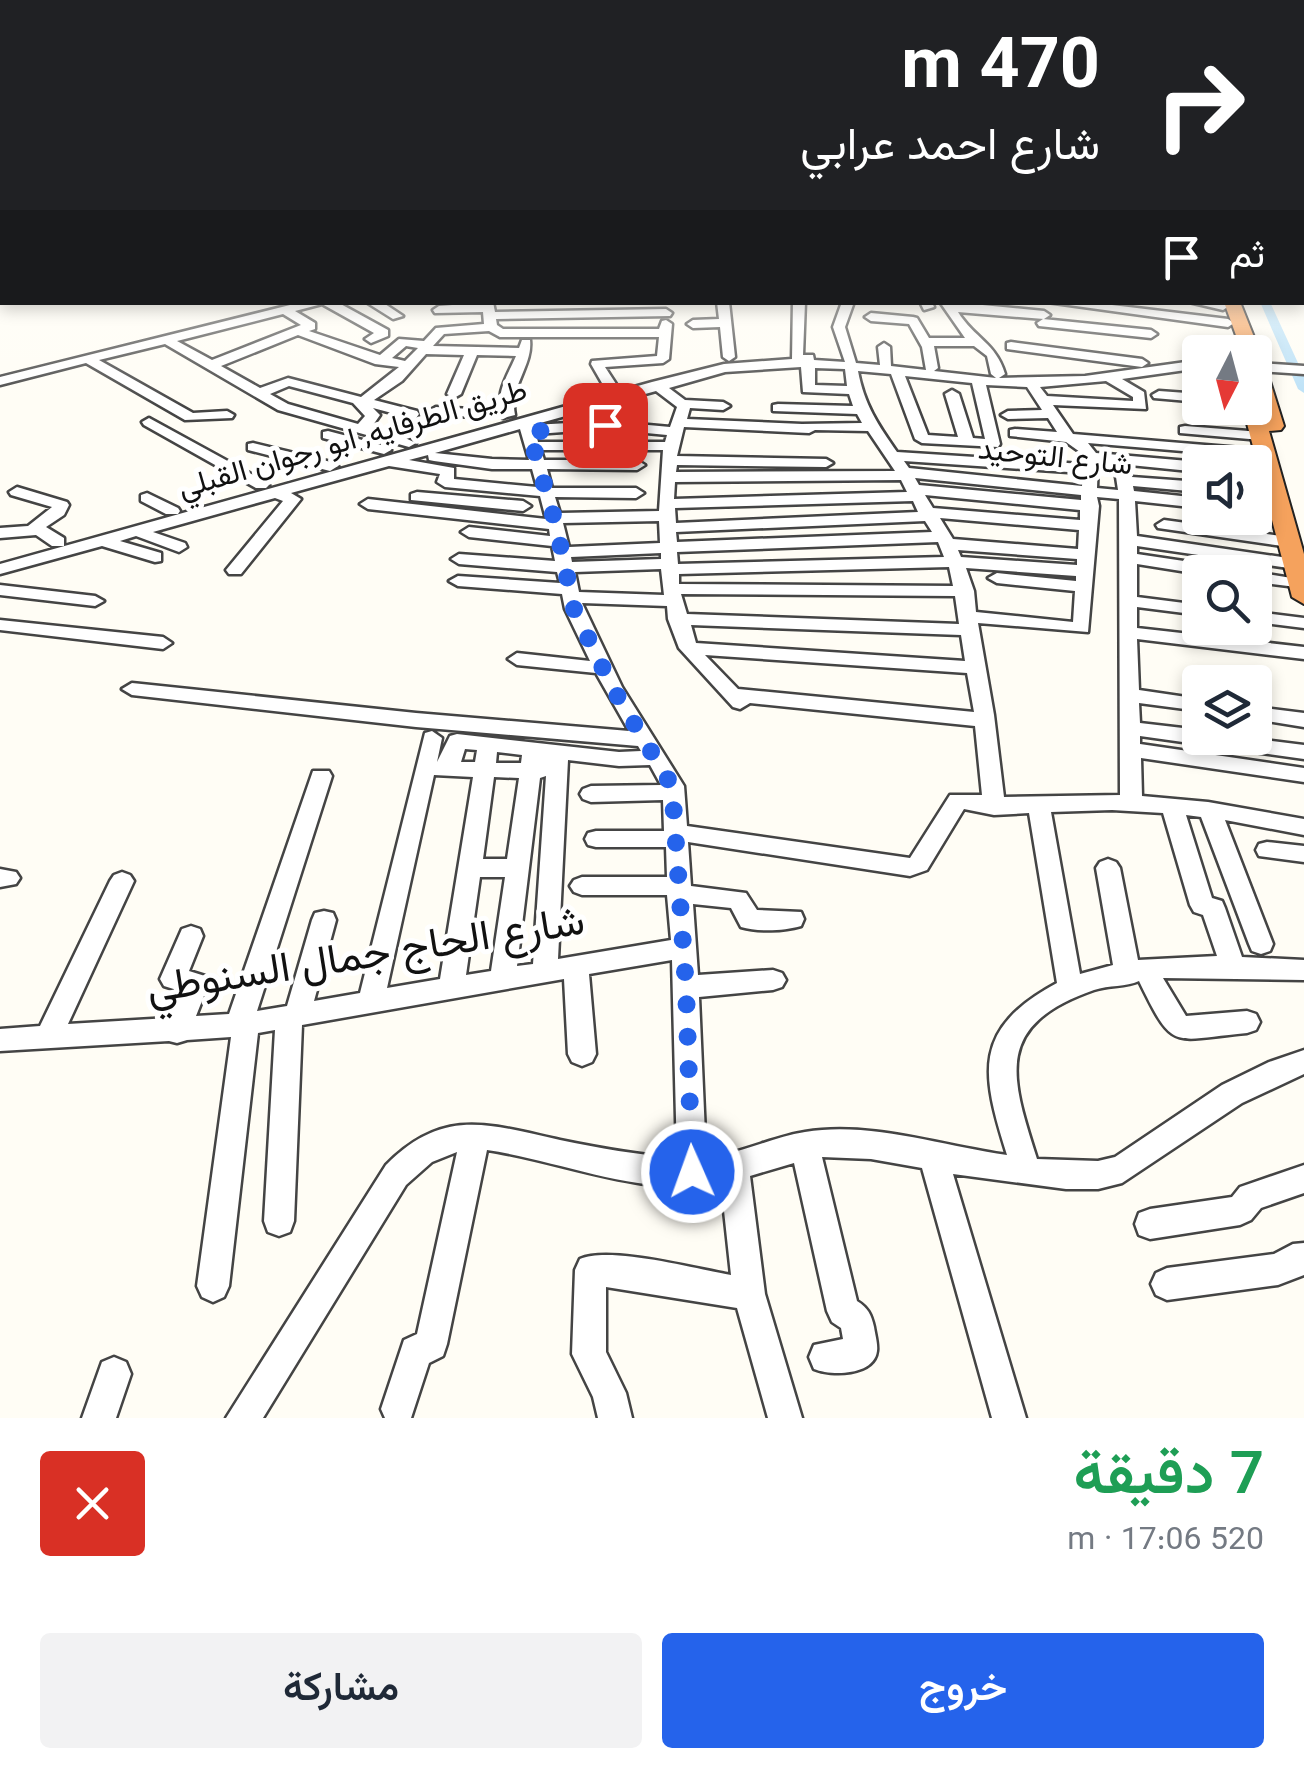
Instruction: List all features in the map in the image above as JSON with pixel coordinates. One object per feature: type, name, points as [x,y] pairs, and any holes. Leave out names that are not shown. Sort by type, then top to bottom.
[{"type":"highway","points":[[1226,310],[1240,335]]},
{"type":"highway","points":[[1272,485],[1299,565]]},
{"type":"street","points":[[0,381],[307,305]]},
{"type":"street","points":[[333,305],[384,333],[371,339]]},
{"type":"street","points":[[377,305],[397,316]]},
{"type":"street","points":[[802,305],[808,389],[854,390]]},
{"type":"street","points":[[846,305],[839,316],[838,333],[862,410],[917,494],[960,576],[970,623],[994,806]]},
{"type":"street","points":[[949,305],[1112,318]]},
{"type":"street","points":[[949,305],[962,327],[996,358],[998,374]]},
{"type":"street","points":[[1157,305],[1226,310]]},
{"type":"street","points":[[431,323],[440,306],[489,315],[666,322]]},
{"type":"street","points":[[992,321],[1047,313],[1226,310]]},
{"type":"street","points":[[214,364],[311,326],[286,311]]},
{"type":"street","points":[[1047,313],[1096,329],[1151,331],[1148,362],[1052,347],[1006,342],[1028,348],[1052,347]]},
{"type":"street","points":[[1047,313],[1052,347]]},
{"type":"street","points":[[693,320],[723,314],[740,367]]},
{"type":"street","points":[[489,315],[522,344],[628,342],[666,322]]},
{"type":"street","points":[[360,402],[409,366],[441,330],[489,315]]},
{"type":"street","points":[[872,317],[913,321],[926,342],[931,368]]},
{"type":"street","points":[[385,356],[403,342],[425,348],[472,351],[666,322]]},
{"type":"street","points":[[611,387],[597,364],[663,358],[666,322]]},
{"type":"street","points":[[1096,329],[1097,356]]},
{"type":"street","points":[[296,330],[385,356]]},
{"type":"street","points":[[334,333],[409,366]]},
{"type":"street","points":[[167,340],[214,364],[256,394],[304,415],[362,429],[434,469],[450,472],[445,482],[547,504],[670,477],[917,494],[1091,497]]},
{"type":"street","points":[[628,342],[637,361]]},
{"type":"street","points":[[926,342],[979,342]]},
{"type":"street","points":[[522,344],[506,389],[602,668],[641,739],[668,774],[674,792],[692,1172]]},
{"type":"street","points":[[884,347],[922,440],[994,443],[978,380]]},
{"type":"street","points":[[547,504],[674,603],[1082,628],[1091,497],[1089,459],[1045,406],[1033,379],[1028,348]]},
{"type":"street","points":[[454,394],[472,351]]},
{"type":"street","points":[[88,359],[190,417],[226,415]]},
{"type":"street","name":"طريق الطرفايه, ابو رجوان القبلي","points":[[547,504],[611,387],[804,360],[978,380],[1182,377]]},
{"type":"street","name":"طريق الطرفايه, ابو رجوان القبلي","points":[[1072,378],[1148,362],[1182,372]]},
{"type":"street","points":[[1272,362],[1304,370]]},
{"type":"street","name":"طريق الطرفايه, ابو رجوان القبلي","points":[[547,504],[657,385],[740,367]]},
{"type":"street","name":"طريق الطرفايه, ابو رجوان القبلي","points":[[892,368],[931,368],[1033,379]]},
{"type":"street","points":[[1012,408],[1142,406],[1139,395],[1108,377]]},
{"type":"street","points":[[256,394],[288,382],[412,414],[397,449]]},
{"type":"street","points":[[1159,395],[1182,384]]},
{"type":"street","points":[[657,385],[683,404],[723,406]]},
{"type":"street","points":[[952,394],[967,442]]},
{"type":"street","points":[[436,411],[472,419],[476,396]]},
{"type":"street","points":[[360,402],[360,408],[372,414],[362,429]]},
{"type":"street","points":[[683,404],[670,477],[669,560],[674,603],[688,648],[735,699],[984,720]]},
{"type":"street","points":[[1045,406],[1110,409],[1113,422]]},
{"type":"street","points":[[778,408],[862,410]]},
{"type":"street","points":[[751,416],[808,418],[811,448]]},
{"type":"street","name":"طريق الطرفايه, ابو رجوان القبلي","points":[[0,569],[397,449],[472,419],[547,504]]},
{"type":"street","points":[[149,422],[293,499],[235,570]]},
{"type":"street","points":[[768,422],[873,427]]},
{"type":"street","points":[[459,559],[547,504],[670,477],[808,426]]},
{"type":"street","points":[[310,430],[472,463],[547,504],[669,560],[960,576]]},
{"type":"street","points":[[1016,433],[1036,446]]},
{"type":"street","points":[[1036,446],[1066,435],[1182,460]]},
{"type":"street","points":[[1189,435],[1207,445]]},
{"type":"street","points":[[1015,466],[1020,445],[1089,459]]},
{"type":"street","name":"طريق الطرفايه, ابو رجوان القبلي","points":[[0,558],[268,488],[306,473],[397,449],[547,504]]},
{"type":"street","points":[[306,473],[256,452],[330,466]]},
{"type":"street","points":[[387,494],[547,504],[670,477],[733,456],[1089,526]]},
{"type":"street","points":[[669,560],[1015,466],[1089,459],[1182,465]]},
{"type":"street","points":[[1121,460],[1131,549],[1128,632],[1132,803]]},
{"type":"street","points":[[469,532],[637,466]]},
{"type":"street","name":"شارع التوحيد","points":[[917,494],[1015,466],[1091,497],[1127,488],[1182,499]]},
{"type":"street","points":[[410,496],[434,469]]},
{"type":"street","points":[[670,477],[917,494],[1062,542]]},
{"type":"street","points":[[1127,488],[1182,487]]},
{"type":"street","points":[[17,492],[62,506],[37,523],[36,530]]},
{"type":"street","points":[[368,504],[547,504],[636,493]]},
{"type":"street","points":[[917,494],[1085,571]]},
{"type":"street","points":[[146,498],[172,511]]},
{"type":"street","points":[[458,581],[547,504]]},
{"type":"street","points":[[1164,525],[1299,565]]},
{"type":"street","points":[[0,533],[36,530],[58,542]]},
{"type":"street","points":[[136,531],[179,546]]},
{"type":"street","points":[[102,540],[154,557]]},
{"type":"street","points":[[1131,549],[1299,565]]},
{"type":"street","points":[[1131,549],[1182,562]]},
{"type":"street","points":[[1272,572],[1299,565]]},
{"type":"street","points":[[674,603],[960,576],[1085,571]]},
{"type":"street","points":[[0,590],[95,601]]},
{"type":"street","points":[[1128,601],[1182,608]]},
{"type":"street","points":[[1272,618],[1304,623]]},
{"type":"street","points":[[0,626],[163,643]]},
{"type":"street","points":[[1128,632],[1304,653]]},
{"type":"street","points":[[688,648],[975,668]]},
{"type":"street","points":[[517,659],[602,668]]},
{"type":"street","points":[[132,689],[416,720],[641,739]]},
{"type":"street","points":[[1129,695],[1182,703]]},
{"type":"street","points":[[1272,715],[1304,720]]},
{"type":"street","points":[[432,738],[437,769]]},
{"type":"street","points":[[1130,738],[1182,738]]},
{"type":"street","points":[[1130,738],[1304,774]]},
{"type":"street","points":[[370,1003],[437,769],[456,742],[488,746],[531,760],[656,758]]},
{"type":"street","points":[[452,986],[488,746]]},
{"type":"street","points":[[1272,748],[1304,752]]},
{"type":"street","points":[[437,769],[484,770],[531,760]]},
{"type":"street","points":[[502,978],[531,760]]},
{"type":"street","points":[[546,970],[557,762]]},
{"type":"street","points":[[213,1286],[242,1024],[321,776]]},
{"type":"street","points":[[592,794],[674,792]]},
{"type":"street","points":[[596,839],[675,835],[914,866],[958,800],[994,806],[1172,806],[1304,827]]},
{"type":"street","points":[[1172,806],[1202,904],[1213,908],[1233,967]]},
{"type":"street","points":[[1039,807],[1070,987]]},
{"type":"street","points":[[1210,811],[1261,944]]},
{"type":"street","points":[[1267,850],[1304,854]]},
{"type":"street","points":[[470,868],[518,868]]},
{"type":"street","points":[[1108,868],[1138,973],[1171,1020],[1181,1028],[1247,1022]]},
{"type":"street","points":[[49,1036],[122,882]]},
{"type":"street","points":[[582,886],[678,890],[738,899],[750,920],[792,919]]},
{"type":"street","points":[[279,1221],[293,1016],[324,920]]},
{"type":"street","points":[[177,1032],[196,984],[173,979],[191,936]]},
{"type":"street","name":"شارع الحاج جمال السنوطي","points":[[0,1040],[177,1032],[242,1024],[683,948]]},
{"type":"street","points":[[576,966],[582,1054]]},
{"type":"street","points":[[1026,1170],[1007,1101],[1006,1041],[1031,1012],[1070,987],[1138,973],[1233,967],[1304,970]]},
{"type":"street","points":[[686,987],[773,980]]},
{"type":"street","points":[[243,1418],[396,1175],[427,1148],[475,1136],[610,1163],[692,1172],[734,1167],[805,1146],[840,1143],[1091,1177],[1112,1174],[1236,1091],[1276,1070],[1304,1062]]},
{"type":"street","points":[[398,1409],[416,1352],[432,1344],[475,1136]]},
{"type":"street","points":[[805,1146],[843,1312],[856,1319],[861,1350],[856,1354],[826,1356]]},
{"type":"street","points":[[933,1155],[1009,1418]]},
{"type":"street","points":[[734,1167],[749,1294],[785,1418]]},
{"type":"street","points":[[1150,1224],[1240,1210],[1252,1197],[1304,1179]]},
{"type":"street","points":[[1167,1284],[1278,1269],[1294,1260],[1304,1260]]},
{"type":"street","points":[[615,1418],[609,1393],[589,1354],[591,1270],[749,1294]]},
{"type":"street","points":[[99,1418],[114,1374]]},
{"type":"waterway","points":[[1266,305],[1304,389]]},
{"type":"route","points":[[605,425],[529,432],[556,525],[574,609],[612,687],[641,739],[664,767],[672,786],[686,987],[692,1172]]}]
